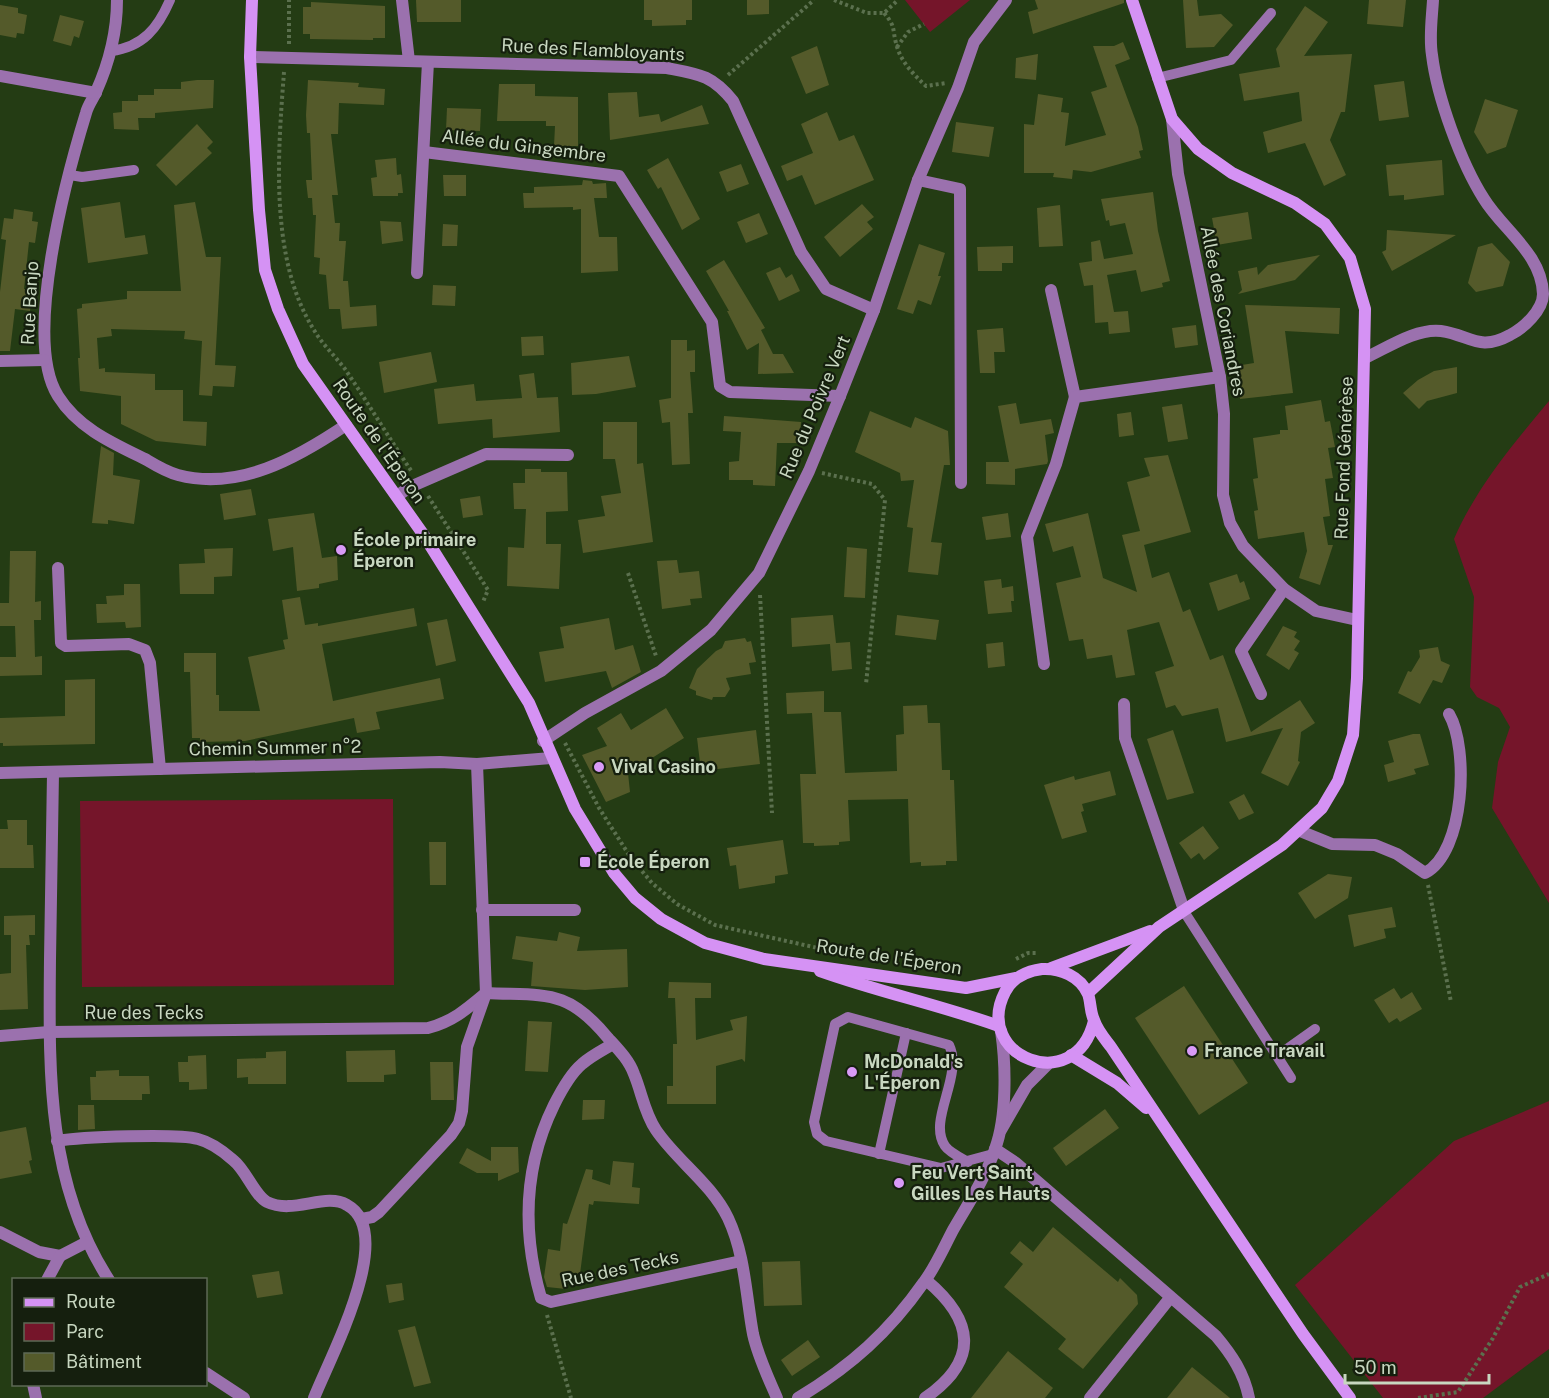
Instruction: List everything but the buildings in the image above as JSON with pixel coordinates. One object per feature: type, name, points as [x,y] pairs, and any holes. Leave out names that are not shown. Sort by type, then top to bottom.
[{"type":"main road","name":"Route de l'Éperon","points":[[252,0],[250,57],[265,270],[278,309],[303,364],[397,496],[476,616],[529,703],[544,743],[575,809],[614,873],[635,898],[662,919],[705,943],[764,959],[791,961],[966,988],[1016,978]]},
{"type":"main road","name":"Rue Fond Générèse","points":[[1051,969],[1159,927],[1185,913],[1300,831],[1322,808],[1338,781],[1353,735],[1365,309],[1350,258],[1325,224],[1295,202],[1233,173],[1197,149],[1172,119],[1132,0]]},
{"type":"main road","name":"Rue Fond Générèse","points":[[1088,993],[1159,927]]},
{"type":"main road","name":"Route de l'Éperon","points":[[791,961],[873,990],[949,1009],[1000,1028]]},
{"type":"main road","points":[[1094,1021],[1083,1047],[1060,1062],[1048,1064],[1028,1060],[1011,1048],[1000,1028],[998,1013],[1006,989],[1016,978],[1032,970],[1051,969],[1072,976],[1088,993],[1094,1021],[1297,1325],[1350,1398]]},
{"type":"main road","points":[[1071,1055],[1117,1083],[1159,1120]]},
{"type":"street","name":"Rue Banjo","points":[[117,0],[111,51],[96,93],[87,110],[50,258],[44,360],[57,395],[78,422],[110,442],[175,475],[198,479],[224,479],[268,469],[304,454],[346,425]]},
{"type":"street","points":[[402,0],[409,61]]},
{"type":"street","name":"Rue du Poivre Vert","points":[[544,743],[585,713],[662,671],[711,630],[759,573],[809,471],[840,396],[874,310],[918,180],[958,88],[974,42],[1006,0]]},
{"type":"street","points":[[1365,358],[1418,333],[1441,331],[1477,343],[1496,343],[1514,334],[1534,315],[1543,296],[1540,278],[1531,257],[1484,199],[1451,132],[1431,54],[1432,0]]},
{"type":"street","name":"Rue des Flambloyants","points":[[250,57],[667,68],[702,74],[719,83]]},
{"type":"street","name":"Allée du Gingembre","points":[[417,273],[428,62]]},
{"type":"street","points":[[0,76],[96,93]]},
{"type":"street","points":[[719,83],[732,101],[801,252],[826,289],[874,310]]},
{"type":"street","name":"Allée des Coriandres","points":[[1172,119],[1178,174],[1220,377],[1224,414],[1223,495],[1230,522],[1243,546],[1284,589],[1316,611],[1357,620]]},
{"type":"street","name":"Allée du Gingembre","points":[[424,152],[619,176],[712,322],[720,386],[730,392],[840,396]]},
{"type":"street","points":[[918,180],[960,189],[961,483]]},
{"type":"street","points":[[1044,664],[1027,537],[1056,465],[1075,397],[1051,290]]},
{"type":"street","points":[[0,360],[44,360]]},
{"type":"street","points":[[1075,397],[1220,377]]},
{"type":"street","points":[[397,496],[410,487],[486,454],[568,455]]},
{"type":"street","points":[[58,568],[61,643],[66,646],[129,644],[145,650],[150,663],[160,769]]},
{"type":"street","points":[[1261,694],[1241,651],[1284,589]]},
{"type":"street","points":[[1124,704],[1125,738],[1185,913]]},
{"type":"street","points":[[1300,831],[1332,844],[1375,845],[1397,854],[1425,873],[1437,867],[1444,855],[1461,803],[1456,726],[1449,714]]},
{"type":"street","name":"Chemin Summer n°2","points":[[0,773],[428,762],[477,764],[551,758]]},
{"type":"street","points":[[362,1219],[372,1217],[379,1212],[452,1135],[459,1123],[467,1047],[486,993],[477,764]]},
{"type":"street","points":[[53,773],[49,1032],[51,1101],[57,1141],[70,1198],[87,1242],[108,1278]]},
{"type":"street","points":[[482,910],[575,910]]},
{"type":"street","points":[[486,993],[553,997],[570,1001],[593,1020],[613,1044],[634,1074],[645,1110],[656,1130],[701,1181],[728,1218],[741,1261],[758,1355],[777,1398]]},
{"type":"street","name":"Rue des Tecks","points":[[0,1036],[49,1032],[428,1028],[446,1024],[486,993]]},
{"type":"street","points":[[798,1398],[863,1354],[891,1326],[926,1280],[994,1151],[999,1134],[1006,1069],[1000,1028]]},
{"type":"street","name":"Rue des Tecks","points":[[613,1044],[581,1064],[563,1088],[548,1117],[533,1162],[526,1213],[535,1277],[541,1298],[551,1302],[741,1261]]},
{"type":"street","points":[[999,1134],[1027,1085],[1048,1064]]},
{"type":"street","points":[[57,1141],[197,1138],[235,1160],[249,1177],[258,1194],[267,1202],[303,1207],[330,1199],[347,1205],[362,1219],[367,1241],[366,1261],[352,1304],[314,1398]]},
{"type":"street","points":[[994,1151],[1016,1163],[1170,1299],[1216,1336],[1234,1358],[1246,1384],[1249,1398]]},
{"type":"street","points":[[0,1232],[39,1252],[60,1256]]},
{"type":"street","points":[[48,1278],[60,1256],[87,1242]]},
{"type":"street","points":[[925,1398],[943,1386],[957,1364],[965,1343],[962,1322],[952,1304],[926,1280]]},
{"type":"street","points":[[1090,1398],[1170,1299]]},
{"type":"street","points":[[207,1374],[244,1398]]},
{"type":"lane","points":[[111,51],[134,46],[160,23],[171,0]]},
{"type":"lane","points":[[1157,78],[1232,60],[1271,13]]},
{"type":"lane","points":[[70,175],[82,177],[134,170]]},
{"type":"lane","points":[[1185,913],[1292,1078]]},
{"type":"lane","points":[[968,1162],[945,1146],[939,1131],[955,1060],[949,1045],[848,1017],[835,1024],[814,1122],[817,1134],[826,1141],[941,1168],[968,1162],[994,1151]]},
{"type":"lane","points":[[1277,1056],[1315,1029]]},
{"type":"lane","points":[[879,1154],[906,1033]]},
{"type":"path","points":[[289,48],[290,0]]},
{"type":"path","points":[[719,83],[814,0]]},
{"type":"path","points":[[834,0],[867,13],[884,14],[894,25],[897,47],[908,69],[926,86],[948,82],[958,88]]},
{"type":"path","points":[[884,14],[898,0]]},
{"type":"path","points":[[897,47],[908,32],[924,24]]},
{"type":"path","points":[[284,67],[280,186],[282,226],[288,264],[313,330],[344,369],[412,472]]},
{"type":"path","points":[[809,471],[872,484],[885,500],[866,684]]},
{"type":"path","points":[[427,495],[488,590],[476,616]]},
{"type":"path","points":[[628,573],[662,671]]},
{"type":"path","points":[[759,573],[772,813]]},
{"type":"path","points":[[544,743],[566,743],[600,808],[631,858],[652,883],[677,904],[715,924],[846,954]]},
{"type":"path","points":[[1425,873],[1451,1002]]},
{"type":"path","points":[[1418,1398],[1458,1392],[1493,1338],[1520,1287],[1549,1274]]},
{"type":"path","points":[[541,1298],[572,1398]]},
{"type":"green space","points":[[905,0],[970,0],[930,32]]},
{"type":"green space","points":[[1549,401],[1549,903],[1492,808],[1498,762],[1510,727],[1499,708],[1477,697],[1470,687],[1474,597],[1454,539],[1484,484]]},
{"type":"green space","points":[[393,799],[394,985],[82,987],[80,801]]},
{"type":"green space","points":[[1549,1101],[1549,1349],[1483,1398],[1383,1398],[1295,1285],[1454,1141]]},
{"type":"place","name":"École primaire Éperon","points":[[341,550]]},
{"type":"place","name":"Vival Casino","points":[[599,767]]},
{"type":"place","name":"École Éperon","points":[[585,862]]},
{"type":"place","name":"France Travail","points":[[1192,1051]]},
{"type":"place","name":"McDonald's L'Éperon","points":[[852,1072]]},
{"type":"place","name":"Feu Vert Saint Gilles Les Hauts","points":[[899,1183]]}]
